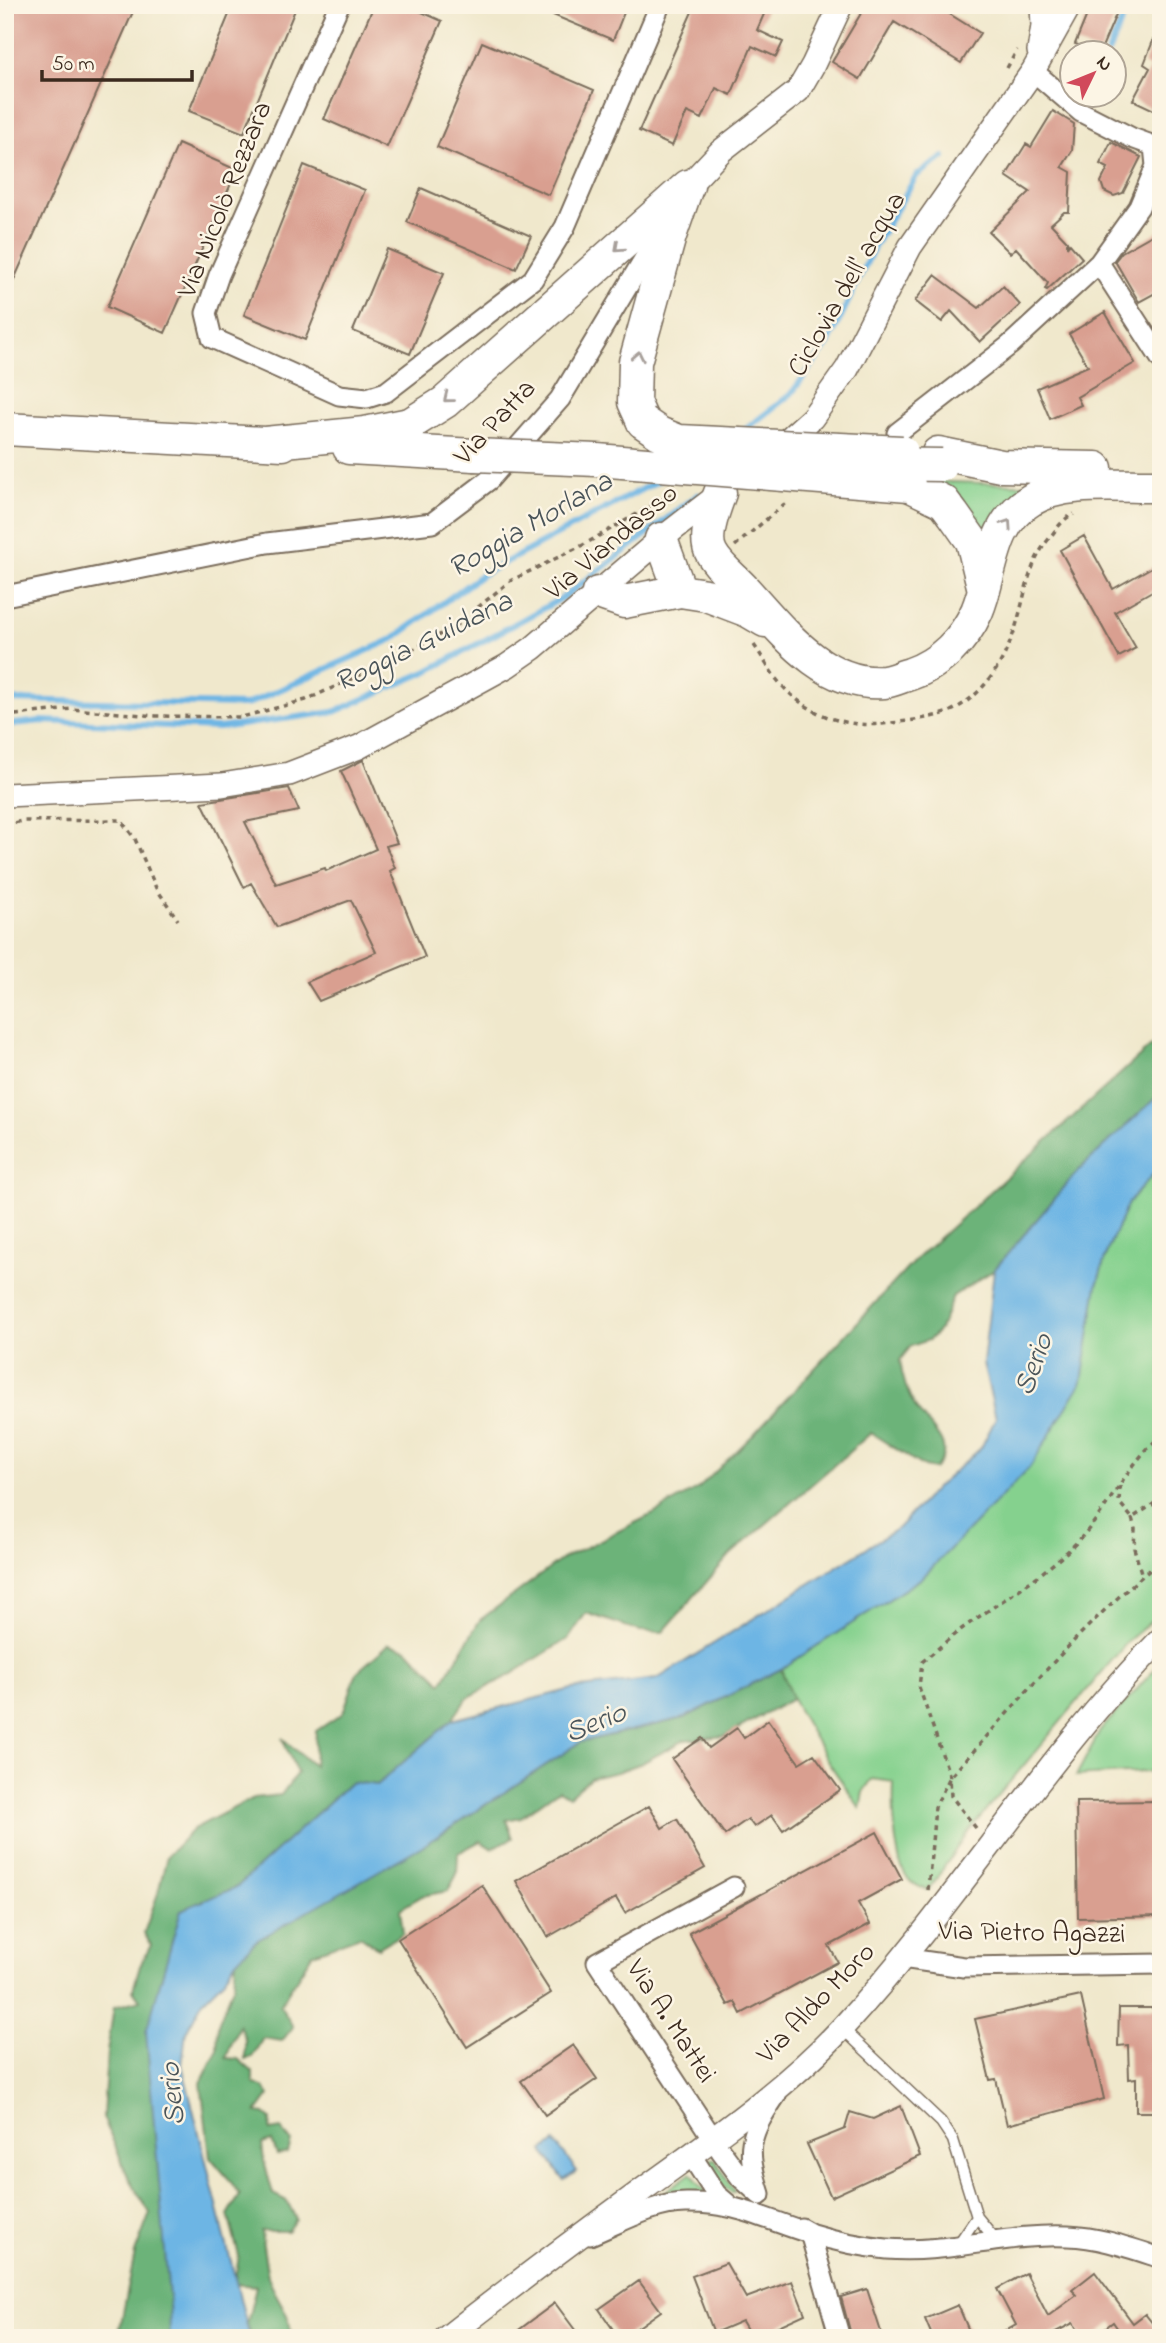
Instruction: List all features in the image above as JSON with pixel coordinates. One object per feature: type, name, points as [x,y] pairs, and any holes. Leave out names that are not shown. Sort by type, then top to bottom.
[{"type":"highway","points":[[688,186],[670,236],[635,362],[634,402],[643,422],[659,433],[679,441],[940,459],[1001,466],[1161,469]]},
{"type":"highway","points":[[265,443],[365,433],[410,424],[445,402],[688,186]]},
{"type":"highway","points":[[5,429],[597,460],[909,485],[944,502],[953,514],[972,541],[983,587]]},
{"type":"highway","points":[[597,460],[940,459]]},
{"type":"highway","points":[[660,539],[685,543],[710,553],[787,635],[820,664],[849,679],[885,682],[920,671],[945,655],[963,636],[978,609],[1001,530],[1015,511],[1032,499],[1062,487],[1161,486]]},
{"type":"highway","points":[[710,553],[708,525],[720,493]]},
{"type":"highway","points":[[660,539],[680,591]]},
{"type":"highway","points":[[598,593],[625,601],[680,591],[706,595],[748,611],[787,635]]},
{"type":"street","name":"Via Nicolò Rezzara","points":[[339,5],[219,275],[206,313],[212,338],[338,396],[367,398],[386,392],[533,279],[565,227],[660,5]]},
{"type":"street","name":"Via Patta","points":[[5,596],[267,542],[432,523],[489,480],[560,399],[688,186],[721,151],[798,91],[841,5]]},
{"type":"street","points":[[897,433],[1010,345],[1099,264],[1139,206],[1156,166],[1157,144],[1132,138],[1081,112],[1032,71],[1043,26],[1042,5]]},
{"type":"street","name":"Via Viandasso","points":[[5,795],[222,785],[289,774],[359,747],[507,666],[533,648],[660,539],[768,458],[812,418],[847,369],[910,247],[1032,71],[1070,5]]},
{"type":"street","points":[[1099,264],[1161,359]]},
{"type":"street","name":"Via Aldo Moro","points":[[446,2338],[787,2080],[842,2028],[902,1958],[1128,1674],[1161,1639]]},
{"type":"street","name":"Via A. Mattei","points":[[714,2137],[702,2123],[597,1962],[734,1887]]},
{"type":"street","name":"Via Pietro Agazzi","points":[[902,1958],[964,1967],[1161,1964]]},
{"type":"street","points":[[760,2195],[753,2174],[750,2149],[757,2123],[787,2080]]},
{"type":"street","points":[[714,2137],[741,2178],[780,2215],[810,2233],[840,2338]]},
{"type":"street","points":[[691,2155],[716,2194],[729,2205]]},
{"type":"street","points":[[567,2245],[652,2209],[683,2203],[729,2205],[810,2233],[887,2249],[956,2248],[1066,2235],[1100,2239],[1161,2258]]},
{"type":"lane","points":[[842,2028],[941,2122],[953,2140],[977,2217],[998,2242]]},
{"type":"lane","points":[[956,2248],[977,2217]]},
{"type":"path","points":[[1006,69],[1021,40]]},
{"type":"path","points":[[5,716],[71,709],[156,716],[242,717],[306,700],[395,659],[454,627],[510,581],[583,545],[679,488]]},
{"type":"path","points":[[750,638],[778,681],[805,705],[836,722],[867,726],[909,721],[954,710],[983,687],[1003,660],[1017,621],[1028,575],[1041,550],[1066,517],[1079,512]]},
{"type":"path","points":[[5,825],[22,821],[121,820],[135,839],[156,888],[178,920]]},
{"type":"path","points":[[991,1843],[951,1796],[950,1777],[919,1687],[922,1662],[962,1629],[1052,1566],[1104,1511],[1120,1484],[1161,1436]]},
{"type":"path","points":[[1120,1484],[1119,1502],[1132,1518],[1135,1529],[1134,1548],[1142,1576]]},
{"type":"path","points":[[1132,1518],[1161,1499]]},
{"type":"path","points":[[927,1894],[935,1807],[950,1777],[1094,1620],[1122,1592],[1161,1561]]},
{"type":"green space","points":[[919,481],[1042,485],[986,552]]},
{"type":"green space","points":[[1161,1037],[1161,1093],[1078,1171],[994,1270],[953,1296],[940,1329],[929,1340],[911,1346],[900,1360],[905,1384],[913,1402],[942,1445],[941,1461],[934,1469],[924,1467],[871,1433],[730,1555],[663,1632],[640,1631],[586,1613],[569,1638],[512,1674],[467,1698],[452,1720],[377,1785],[351,1782],[237,1887],[181,1910],[170,2338],[118,2338],[135,2253],[150,2213],[129,2179],[103,2117],[107,2052],[114,2007],[140,2000],[133,1990],[140,1966],[151,1945],[144,1933],[167,1856],[193,1829],[253,1798],[281,1795],[297,1773],[282,1738],[314,1766],[316,1731],[343,1713],[357,1672],[389,1644],[407,1649],[442,1683],[480,1620],[562,1559],[653,1514],[700,1487],[752,1436],[917,1258]]},
{"type":"green space","points":[[1161,1165],[1161,1613],[1129,1640],[967,1833],[928,1891],[909,1880],[900,1861],[895,1833],[894,1782],[872,1779],[863,1792],[860,1808],[827,1760],[792,1699],[781,1669],[922,1578],[1097,1285],[1107,1251],[1128,1203]]},
{"type":"green space","points":[[1161,1662],[1161,1771],[1076,1776],[1100,1731]]},
{"type":"green space","points":[[781,1669],[792,1699],[725,1736],[685,1740],[642,1763],[590,1778],[569,1796],[559,1790],[521,1817],[506,1820],[513,1838],[491,1848],[480,1841],[458,1853],[457,1874],[448,1891],[422,1896],[400,1909],[403,1933],[378,1948],[360,1936],[313,1953],[280,2005],[293,2027],[282,2041],[263,2038],[252,2057],[245,2060],[245,2039],[239,2025],[226,2058],[238,2059],[253,2072],[253,2083],[264,2088],[269,2095],[256,2113],[265,2114],[271,2119],[270,2131],[281,2129],[291,2142],[288,2153],[277,2155],[272,2141],[262,2144],[273,2194],[287,2201],[296,2219],[287,2231],[261,2231],[268,2276],[289,2321],[290,2338],[252,2338],[247,2324],[256,2286],[234,2284],[239,2256],[228,2215],[240,2195],[210,2157],[201,2083],[217,2051],[218,2024],[234,1984],[236,1961],[248,1947],[268,1933],[424,1845],[581,1742],[684,1718]]},
{"type":"green space","points":[[715,2159],[735,2192],[730,2192],[708,2169],[708,2163]]},
{"type":"green space","points":[[691,2173],[709,2196],[655,2199]]},
{"type":"water","name":"Serio","points":[[1161,1093],[1161,1165],[1128,1203],[1107,1251],[1097,1285],[1082,1382],[1030,1467],[922,1578],[781,1669],[684,1718],[581,1742],[424,1845],[256,1941],[202,2002],[186,2032],[182,2065],[250,2338],[170,2338],[169,2298],[146,2032],[181,1910],[237,1887],[351,1782],[377,1785],[452,1720],[572,1689],[657,1679],[898,1528],[937,1487],[981,1448],[996,1418],[983,1363],[994,1270],[1078,1171]]},
{"type":"water","points":[[555,2142],[577,2171],[564,2180],[543,2151]]},
{"type":"building","points":[[5,5],[136,5],[5,300]]},
{"type":"building","points":[[233,5],[297,5],[244,133],[189,111]]},
{"type":"building","points":[[374,5],[406,5],[442,21],[387,147],[324,119]]},
{"type":"building","points":[[529,5],[627,5],[613,40]]},
{"type":"building","points":[[695,5],[768,5],[757,30],[783,42],[776,57],[752,46],[731,95],[716,88],[702,119],[687,112],[672,146],[639,131]]},
{"type":"building","points":[[866,5],[935,5],[980,33],[961,63],[894,22],[860,79],[832,62]]},
{"type":"building","points":[[1091,5],[1120,5],[1106,38],[1077,38]]},
{"type":"building","points":[[1160,23],[1161,100],[1156,111],[1133,100],[1150,68],[1144,64]]},
{"type":"building","points":[[482,42],[594,90],[549,195],[437,147]]},
{"type":"building","points":[[1053,111],[1074,124],[1072,151],[1062,167],[1071,172],[1069,212],[1064,212],[1051,224],[1067,241],[1067,247],[1069,243],[1082,258],[1047,290],[1045,289],[1048,283],[1016,248],[1010,253],[989,232],[1030,192],[1006,176],[1026,144],[1031,147]]},
{"type":"building","points":[[1111,142],[1141,157],[1123,193],[1114,196],[1104,191],[1101,182],[1108,168],[1100,164]]},
{"type":"building","points":[[178,144],[237,170],[165,333],[107,307]]},
{"type":"building","points":[[304,165],[365,190],[305,340],[244,315]]},
{"type":"building","points":[[421,188],[531,236],[516,269],[407,222]]},
{"type":"building","points":[[1161,230],[1161,290],[1139,302],[1115,261],[1122,252]]},
{"type":"building","points":[[387,249],[444,273],[410,354],[353,331]]},
{"type":"building","points":[[935,275],[979,308],[1003,286],[1020,305],[980,342],[951,311],[942,322],[915,301]]},
{"type":"building","points":[[1105,312],[1135,363],[1077,397],[1081,405],[1050,419],[1037,388],[1088,366],[1069,334]]},
{"type":"building","points":[[1084,536],[1113,589],[1161,562],[1161,586],[1115,612],[1136,648],[1119,657],[1060,550]]},
{"type":"building","points":[[363,760],[397,843],[386,846],[395,868],[390,871],[425,957],[319,1001],[307,982],[376,952],[351,900],[277,927],[251,883],[244,887],[202,802],[289,788],[299,811],[245,822],[276,884],[325,868],[326,871],[376,849],[341,771]]},
{"type":"building","points":[[768,1720],[799,1763],[814,1754],[840,1790],[783,1830],[772,1815],[754,1827],[748,1819],[725,1835],[672,1759],[702,1738],[709,1748],[737,1728],[744,1738]]},
{"type":"building","points":[[1161,1801],[1161,1916],[1078,1918],[1076,1802]]},
{"type":"building","points":[[649,1806],[662,1828],[677,1819],[705,1868],[625,1913],[616,1898],[548,1937],[516,1881]]},
{"type":"building","points":[[877,1832],[902,1879],[858,1903],[870,1924],[829,1946],[838,1962],[741,2014],[735,2002],[728,2005],[689,1933]]},
{"type":"building","points":[[482,1885],[551,1993],[467,2047],[398,1939]]},
{"type":"building","points":[[1081,1996],[1104,2099],[1007,2125],[996,2079],[990,2080],[975,2019]]},
{"type":"building","points":[[1119,2008],[1161,2008],[1161,2112],[1136,2112],[1136,2078],[1129,2079],[1128,2045],[1118,2046]]},
{"type":"building","points":[[573,2045],[597,2079],[545,2115],[521,2081]]},
{"type":"building","points":[[901,2106],[920,2156],[831,2197],[807,2144],[845,2129],[850,2112],[873,2119]]},
{"type":"building","points":[[726,2263],[746,2298],[792,2281],[805,2314],[752,2338],[742,2321],[714,2333],[692,2276]]},
{"type":"building","points":[[1095,2272],[1133,2323],[1145,2314],[1161,2334],[1161,2338],[1113,2338],[1120,2332],[1113,2322],[1092,2338],[1084,2338],[1073,2323],[1044,2338],[993,2338],[1016,2325],[997,2289],[1026,2273],[1048,2316],[1077,2295],[1072,2290]]},
{"type":"building","points":[[639,2281],[661,2311],[623,2338],[619,2338],[599,2309]]},
{"type":"building","points":[[867,2289],[883,2338],[852,2338],[841,2297]]},
{"type":"building","points":[[555,2303],[581,2338],[508,2338]]},
{"type":"building","points":[[958,2305],[972,2338],[933,2338],[925,2319]]},
{"type":"waterway","name":"Roggia Morlana","points":[[1114,38],[1129,5]]},
{"type":"waterway","name":"Roggia Morlana","points":[[742,432],[791,394],[828,344],[874,247],[917,175],[944,157]]},
{"type":"waterway","name":"Roggia Morlana","points":[[5,700],[246,705],[393,639],[480,576],[663,478]]},
{"type":"waterway","name":"Roggia Guidana","points":[[5,725],[41,721],[219,728],[334,712],[428,671],[564,597],[698,495]]}]
